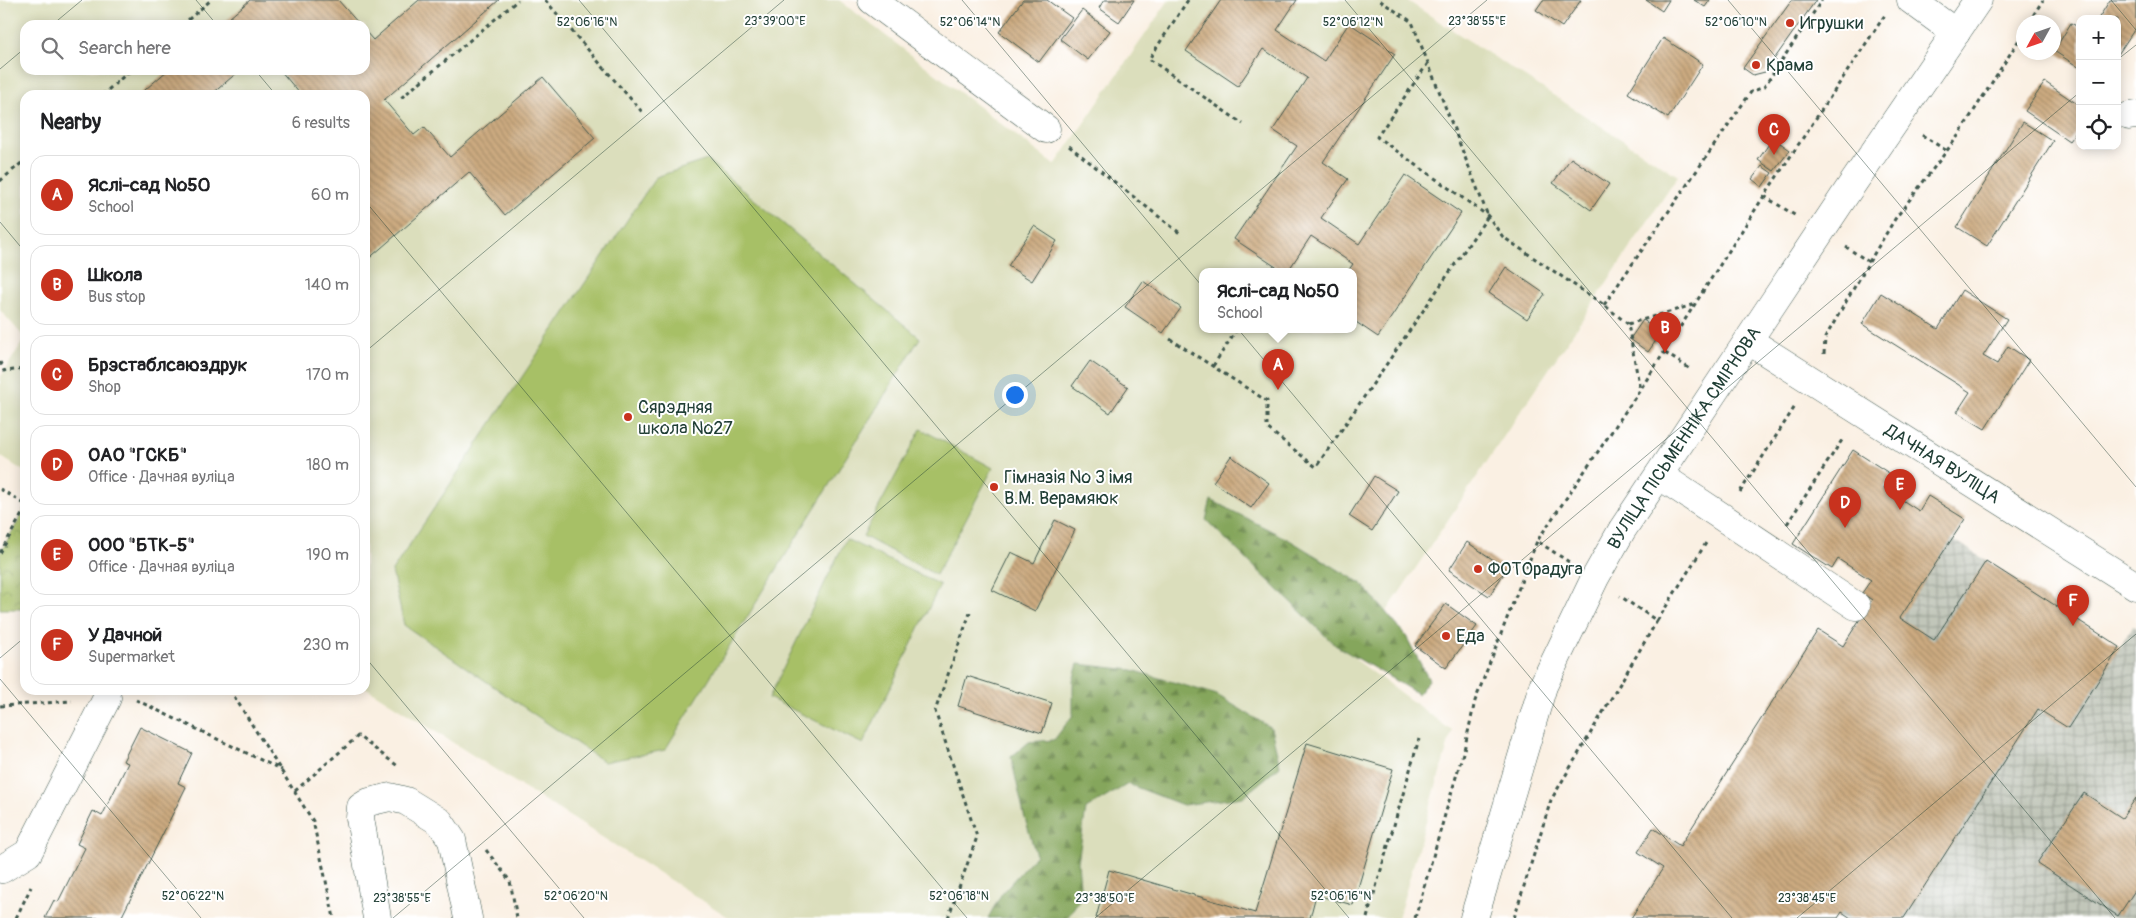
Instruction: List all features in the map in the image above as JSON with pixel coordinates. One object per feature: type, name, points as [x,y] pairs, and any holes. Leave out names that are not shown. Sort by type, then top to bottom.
[{"type":"main road","points":[[872,0],[1046,129]]},
{"type":"main road","points":[[1911,0],[1956,33]]},
{"type":"main road","name":"ВУЛІЦА ПІСЬМЕННІКА СМІРНОВА","points":[[1474,918],[1543,686],[1595,578],[1622,530],[1749,342],[1835,210],[1978,0]]},
{"type":"main road","name":"ДАЧНАЯ ВУЛІЦА","points":[[1749,342],[2136,586]]},
{"type":"main road","points":[[1659,475],[1856,606]]},
{"type":"main road","points":[[0,868],[2,869],[28,853],[107,698]]},
{"type":"main road","points":[[377,918],[360,818],[361,807],[369,802],[390,797],[419,807],[440,822],[452,840],[468,918]]},
{"type":"path","points":[[188,20],[211,0]]},
{"type":"path","points":[[401,98],[518,0]]},
{"type":"path","points":[[545,0],[642,112]]},
{"type":"path","points":[[1188,0],[1149,59],[1243,124]]},
{"type":"path","points":[[1379,0],[1412,22],[1488,216],[1503,237],[1604,305],[1628,324],[1640,390]]},
{"type":"path","points":[[1604,305],[1751,92],[1764,87],[1822,0]]},
{"type":"path","points":[[2033,15],[2043,0]]},
{"type":"path","points":[[1869,262],[1895,219],[1958,136],[2016,45]]},
{"type":"path","points":[[1428,63],[1377,137],[1488,216]]},
{"type":"path","points":[[108,90],[124,75]]},
{"type":"path","points":[[1046,129],[1181,234]]},
{"type":"path","points":[[0,181],[20,164]]},
{"type":"path","points":[[1170,338],[1267,401],[1266,428],[1316,466],[1488,216]]},
{"type":"path","points":[[1628,324],[1696,304]]},
{"type":"path","points":[[1214,366],[1235,333]]},
{"type":"path","points":[[0,362],[4,371],[20,369]]},
{"type":"path","points":[[1771,549],[1861,412]]},
{"type":"path","points":[[0,489],[20,501]]},
{"type":"path","points":[[0,553],[20,518]]},
{"type":"path","points":[[1415,918],[1465,746],[1475,700],[1537,541]]},
{"type":"path","points":[[948,918],[977,836],[935,711],[970,613]]},
{"type":"path","points":[[233,695],[314,821],[334,918]]},
{"type":"path","points":[[0,706],[127,696],[282,770]]},
{"type":"path","points":[[1367,918],[1419,739]]},
{"type":"shaded area","points":[[0,0],[839,0],[1055,165],[1169,0],[1406,0],[1678,176],[1355,659],[1452,731],[1398,918],[730,918],[370,690],[370,90],[20,90],[20,332],[0,310]]},
{"type":"shaded area","points":[[20,346],[20,469],[0,456],[0,378]]},
{"type":"shaded area","points":[[1853,450],[1892,475],[1884,488],[1919,510],[1928,496],[1965,519],[1953,539],[2120,647],[2133,627],[2136,629],[2136,918],[1632,918],[1663,868],[1638,852],[1653,828],[1681,845],[1818,630],[1843,645],[1872,600],[1862,593],[1871,580],[1838,559],[1832,569],[1793,544]]},
{"type":"green space","points":[[707,160],[920,338],[665,750],[604,762],[404,625],[392,571],[656,177]]},
{"type":"green space","points":[[921,429],[993,468],[936,575],[863,536]]},
{"type":"green space","points":[[1211,500],[1291,541],[1362,584],[1406,636],[1429,680],[1418,694],[1335,645],[1206,520]]},
{"type":"green space","points":[[20,518],[20,609],[0,609],[0,553]]},
{"type":"green space","points":[[846,539],[940,585],[863,744],[769,698]]},
{"type":"green space","points":[[1078,664],[1132,670],[1217,695],[1271,728],[1280,766],[1243,797],[1183,805],[1128,784],[1086,809],[1078,862],[1081,897],[1067,918],[988,918],[1002,893],[1036,855],[1024,815],[1011,757],[1029,742],[1054,740],[1073,715],[1073,681]]},
{"type":"building","points":[[250,0],[338,0],[356,20],[227,20]]},
{"type":"building","points":[[419,0],[499,0],[384,100],[414,135],[424,127],[450,157],[543,77],[595,138],[505,215],[469,172],[370,258],[370,90],[297,90],[284,75],[370,75],[370,37],[373,40]]},
{"type":"building","points":[[1023,0],[1047,0],[1072,18],[1039,62],[999,32]]},
{"type":"building","points":[[1104,0],[1134,0],[1119,22],[1099,8]]},
{"type":"building","points":[[1221,0],[1297,0],[1277,30],[1324,61],[1349,23],[1395,54],[1323,162],[1348,179],[1321,218],[1359,244],[1405,175],[1461,213],[1378,337],[1357,323],[1357,268],[1350,268],[1353,264],[1311,236],[1290,268],[1278,268],[1234,239],[1297,146],[1273,130],[1307,78],[1263,49],[1238,86],[1186,51]]},
{"type":"building","points":[[1543,0],[1581,0],[1562,27],[1536,10]]},
{"type":"building","points":[[1646,0],[1669,0],[1662,11]]},
{"type":"building","points":[[1694,0],[1710,0],[1705,7]]},
{"type":"building","points":[[1792,0],[1816,0],[1765,72],[1753,75],[1743,68]]},
{"type":"building","points":[[2110,0],[2136,0],[2136,27],[2121,50],[2121,15],[2101,15]]},
{"type":"building","points":[[1082,10],[1110,31],[1088,60],[1060,39]]},
{"type":"building","points":[[2071,23],[2076,26],[2076,65],[2061,56],[2061,39]]},
{"type":"building","points":[[1663,38],[1703,64],[1668,118],[1628,93]]},
{"type":"building","points":[[162,75],[234,75],[217,90],[145,90]]},
{"type":"building","points":[[2045,82],[2076,103],[2076,131],[2069,141],[2025,111]]},
{"type":"building","points":[[2023,122],[2053,141],[1987,246],[1957,227]]},
{"type":"building","points":[[1773,138],[1790,150],[1774,171],[1758,160]]},
{"type":"building","points":[[1571,158],[1609,184],[1591,210],[1553,183]]},
{"type":"building","points":[[1762,166],[1772,173],[1762,187],[1752,179]]},
{"type":"building","points":[[1034,226],[1057,241],[1032,281],[1008,266]]},
{"type":"building","points":[[1506,267],[1545,294],[1527,319],[1489,293]]},
{"type":"building","points":[[1143,281],[1181,308],[1163,333],[1125,307]]},
{"type":"building","points":[[1962,290],[2007,319],[1983,356],[1997,364],[2008,346],[2029,360],[1985,429],[1957,412],[1970,392],[1862,324],[1881,293],[1938,329]]},
{"type":"building","points":[[1643,320],[1662,332],[1648,352],[1630,339]]},
{"type":"building","points":[[1090,361],[1128,387],[1110,413],[1072,386]]},
{"type":"building","points":[[1853,450],[1892,475],[1884,488],[1919,511],[1928,496],[1965,519],[1900,618],[1934,640],[1986,561],[2120,647],[2068,728],[2038,709],[1904,918],[1851,918],[1842,912],[1838,918],[1631,918],[1663,868],[1638,852],[1653,828],[1680,846],[1818,630],[1843,646],[1872,600],[1862,593],[1871,580],[1838,559],[1832,569],[1793,544]]},
{"type":"building","points":[[1231,456],[1269,483],[1251,508],[1213,482]]},
{"type":"building","points":[[1374,476],[1398,491],[1372,531],[1349,516]]},
{"type":"building","points":[[1055,520],[1075,530],[1035,611],[992,590],[1011,552],[1034,563]]},
{"type":"building","name":"ФОТОрадуга","points":[[1467,542],[1507,569],[1489,596],[1449,570]]},
{"type":"building","name":"Еда","points":[[1446,604],[1477,626],[1446,668],[1415,646]]},
{"type":"building","points":[[967,676],[1052,703],[1042,733],[958,706]]},
{"type":"building","points":[[140,727],[192,753],[178,783],[186,787],[121,918],[45,918],[54,900],[58,902],[85,848],[77,844],[93,811],[102,816],[128,763],[123,761]]},
{"type":"building","points":[[1307,743],[1393,769],[1353,905],[1316,895],[1310,918],[1096,918],[1109,870],[1255,913]]},
{"type":"building","points":[[2084,793],[2122,818],[2136,798],[2136,889],[2118,916],[2037,863]]},
{"type":"place","name":"Игрушки","points":[[1790,23]]},
{"type":"place","name":"Крама","points":[[1756,65]]},
{"type":"place","name":"Брэстаблсаюздрук","points":[[1774,155]]},
{"type":"place","name":"Школа","points":[[1665,353]]},
{"type":"place","name":"Яслі-сад №50","points":[[1278,390]]},
{"type":"place","name":"Сярэдняя школа №27","points":[[628,417]]},
{"type":"place","name":"Гімназія № 3 імя В.М. Верамяюк","points":[[994,487]]},
{"type":"place","name":"ООО \"БТК-5\"","points":[[1900,510]]},
{"type":"place","name":"ОАО \"ГСКБ\"","points":[[1845,528]]},
{"type":"place","name":"ФОТОрадуга","points":[[1478,569]]},
{"type":"place","name":"У Дачной","points":[[2073,626]]},
{"type":"place","name":"Еда","points":[[1446,636]]}]
